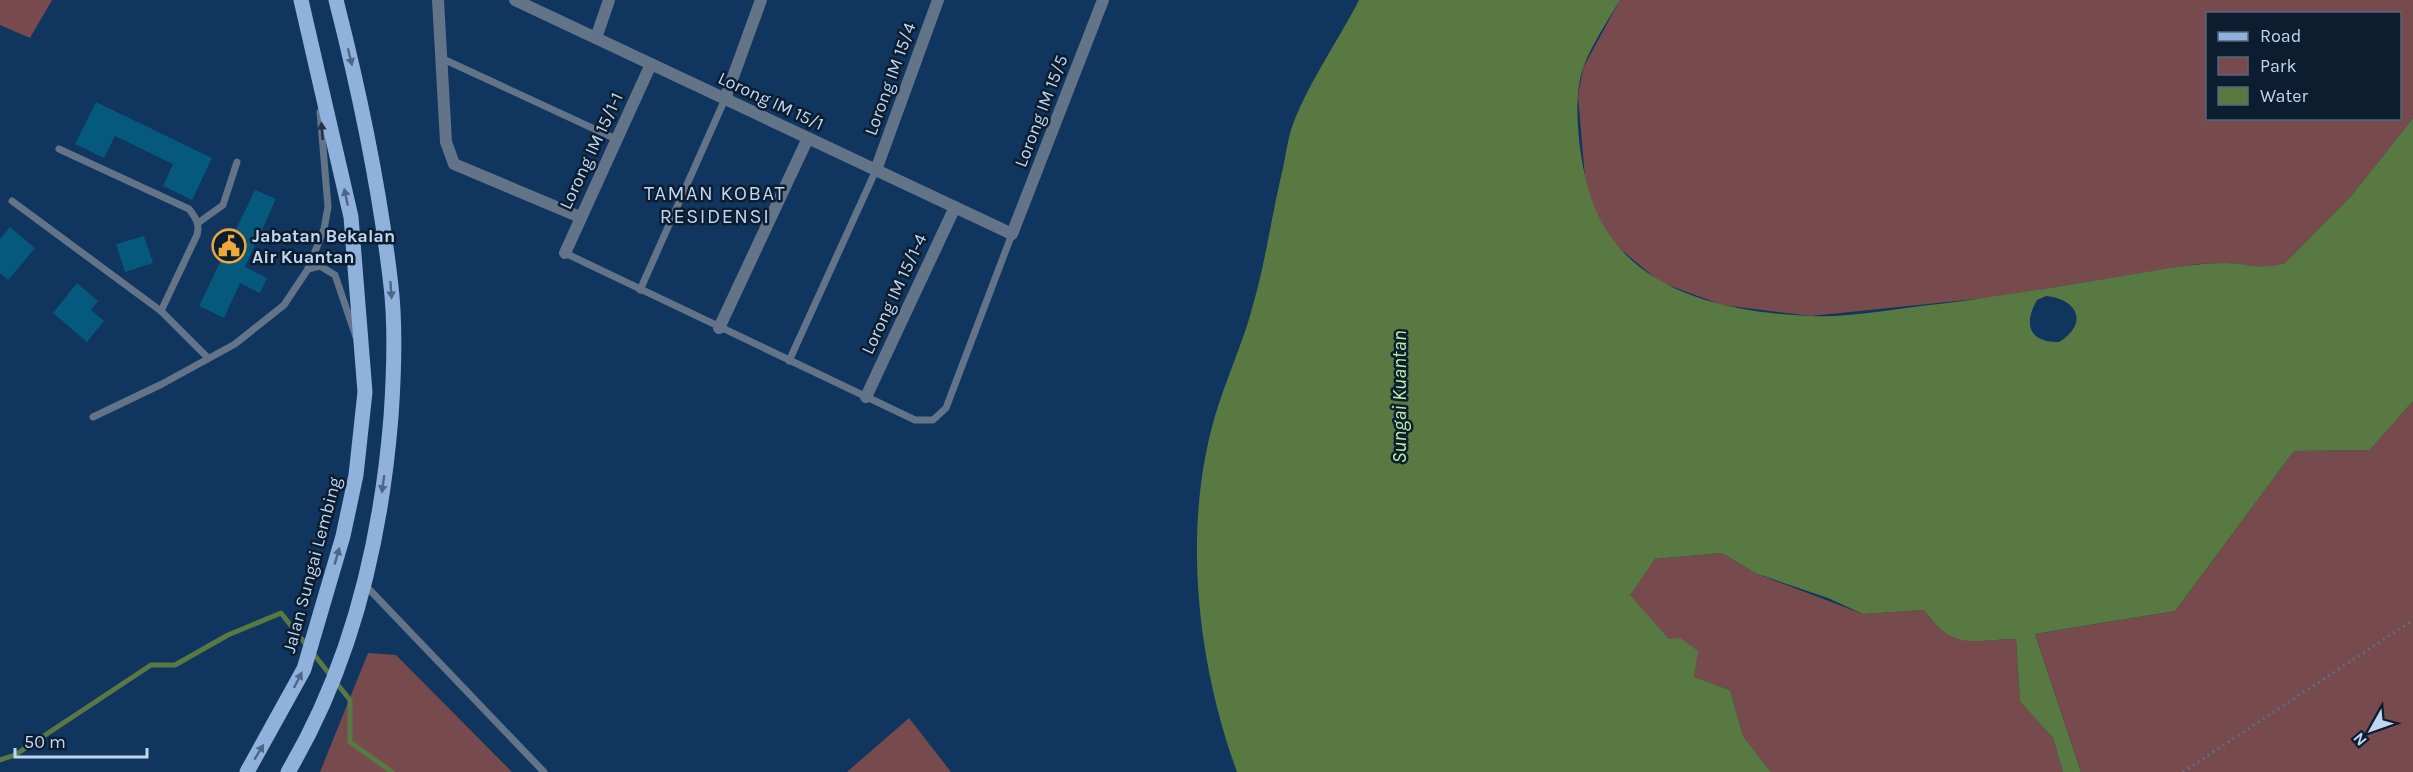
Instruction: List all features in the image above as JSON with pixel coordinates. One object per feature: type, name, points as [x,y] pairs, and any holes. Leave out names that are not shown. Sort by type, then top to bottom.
[{"type":"main road","name":"Jalan Sungai Lembing","points":[[248,772],[304,669],[343,536],[356,475],[365,393],[359,294],[351,217],[301,0]]},
{"type":"main road","points":[[288,772],[302,749],[328,694],[366,586],[377,534],[389,444],[394,371],[392,287],[372,158],[336,0]]},
{"type":"street","points":[[438,0],[446,142],[454,164],[580,217]]},
{"type":"street","name":"Lorong IM 15/1","points":[[515,0],[1012,234]]},
{"type":"street","points":[[596,38],[609,0]]},
{"type":"street","points":[[725,99],[761,0]]},
{"type":"street","name":"Lorong IM 15/4","points":[[876,170],[938,0]]},
{"type":"street","name":"Lorong IM 15/5","points":[[1012,234],[1103,0]]},
{"type":"street","name":"Lorong IM 15/1-1","points":[[565,253],[651,64]]},
{"type":"street","points":[[719,328],[808,138]]},
{"type":"street","name":"Lorong IM 15/1-4","points":[[866,397],[955,207]]},
{"type":"lane","points":[[441,58],[616,139]]},
{"type":"lane","points":[[93,417],[208,358],[262,324],[284,305],[308,270],[324,229],[328,207],[317,64]]},
{"type":"lane","points":[[640,290],[725,99]]},
{"type":"lane","points":[[59,149],[189,209],[198,223],[197,235],[161,311]]},
{"type":"lane","points":[[198,223],[223,204],[237,162]]},
{"type":"lane","points":[[789,361],[876,170]]},
{"type":"lane","points":[[12,201],[161,311],[208,358]]},
{"type":"lane","points":[[565,253],[915,420],[933,420],[946,408],[1012,234]]},
{"type":"lane","points":[[308,270],[320,266],[335,275],[350,326],[361,347]]},
{"type":"lane","points":[[366,586],[544,772]]},
{"type":"path","points":[[2183,772],[2413,620]]},
{"type":"green space","points":[[0,0],[52,0],[30,38],[0,25]]},
{"type":"green space","points":[[1620,0],[2413,0],[2413,118],[2352,195],[2285,263],[2270,268],[2227,263],[2197,264],[1996,297],[1811,316],[1722,305],[1660,282],[1613,243],[1596,216],[1585,178],[1578,96],[1583,68]]},
{"type":"green space","points":[[2413,401],[2413,772],[2081,772],[2035,634],[2175,611],[2294,451],[2370,450]]},
{"type":"green space","points":[[1722,553],[1755,573],[1863,614],[1924,610],[1943,631],[1953,637],[1975,641],[2016,639],[2020,702],[2053,738],[2063,772],[1771,772],[1743,736],[1730,690],[1694,677],[1669,639],[1629,595],[1655,559]]},
{"type":"green space","points":[[368,653],[396,655],[512,772],[320,772]]},
{"type":"green space","points":[[909,718],[951,772],[847,772]]},
{"type":"water","name":"Sungai Kuantan","points":[[1359,0],[1620,0],[1583,68],[1578,96],[1578,129],[1582,162],[1589,191],[1603,224],[1623,251],[1647,273],[1676,289],[1707,301],[1776,314],[1826,316],[1858,314],[1993,297],[2188,265],[2232,263],[2269,266],[2285,263],[2352,195],[2413,118],[2413,401],[2370,450],[2294,451],[2175,611],[2035,634],[2081,772],[2063,772],[2053,738],[2020,702],[2016,639],[1975,641],[1954,637],[1934,623],[1924,610],[1863,614],[1828,598],[1755,573],[1722,553],[1655,559],[1630,595],[1669,639],[1680,638],[1698,651],[1694,677],[1730,690],[1743,736],[1771,772],[1237,772],[1212,686],[1199,595],[1197,549],[1199,504],[1205,459],[1215,416],[1258,288],[1291,129],[1307,93]],"holes":[[[2046,296],[2057,298],[2072,307],[2077,320],[2074,328],[2059,342],[2041,339],[2035,335],[2030,324],[2030,317],[2037,300]]]},
{"type":"building","points":[[96,102],[212,158],[192,200],[163,186],[173,164],[115,136],[104,158],[75,144]]},
{"type":"building","points":[[255,190],[276,199],[245,267],[267,278],[260,293],[240,283],[224,318],[199,306]]},
{"type":"building","points":[[10,227],[35,248],[8,280],[0,273],[0,239]]},
{"type":"building","points":[[144,236],[153,263],[125,272],[116,244]]},
{"type":"building","points":[[77,283],[98,301],[91,310],[104,321],[87,342],[53,313]]},
{"type":"waterway","points":[[0,760],[15,755],[151,665],[175,665],[228,635],[281,613],[350,700],[350,742],[392,772]]},
{"type":"place","name":"Jabatan Bekalan Air Kuantan","points":[[229,246]]},
{"type":"district","name":"TAMAN KOBAT RESIDENSI","points":[[715,204]]}]
